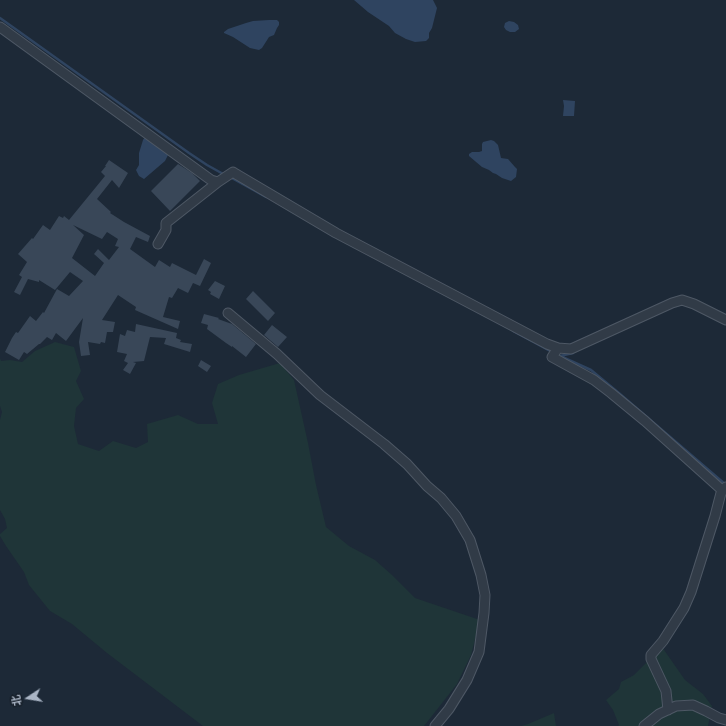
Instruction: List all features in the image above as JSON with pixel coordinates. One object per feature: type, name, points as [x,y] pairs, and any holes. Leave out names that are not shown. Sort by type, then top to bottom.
[{"type":"street","points":[[0,27],[211,180],[224,178]]},
{"type":"street","points":[[158,244],[166,230],[166,223],[233,172],[336,233],[547,344],[611,393],[724,489],[721,493],[691,592],[684,608],[663,642],[651,655],[651,660],[666,691],[668,710]]},
{"type":"street","points":[[556,351],[571,349],[672,303],[682,300],[694,304],[726,320]]},
{"type":"street","points":[[228,313],[277,354],[320,395],[384,444],[407,464],[427,486],[441,498],[456,516],[470,540],[481,575],[485,595],[479,652],[467,680],[449,709],[435,726]]},
{"type":"street","points":[[644,726],[659,714],[676,706],[693,705],[718,718],[726,720]]},
{"type":"green space","points":[[55,342],[74,347],[81,371],[76,381],[84,399],[76,408],[74,426],[78,444],[99,451],[113,441],[136,448],[148,442],[147,424],[178,415],[198,424],[218,424],[212,403],[218,384],[239,375],[280,363],[294,380],[326,527],[349,546],[375,560],[415,598],[480,620],[471,655],[457,684],[424,726],[203,726],[107,653],[72,624],[50,611],[29,585],[24,572],[0,536],[0,534],[7,528],[5,519],[0,510],[0,420],[2,412],[0,406],[0,358],[1,361],[10,360],[22,362],[35,351]]},
{"type":"green space","points":[[662,647],[685,680],[703,694],[712,706],[708,726],[618,726],[619,725],[613,710],[606,700],[619,689],[621,682],[634,675]]},
{"type":"green space","points":[[554,713],[556,726],[521,726],[528,724]]},
{"type":"water","points":[[354,0],[433,0],[437,8],[432,28],[429,33],[429,38],[426,41],[415,42],[406,39],[395,33],[389,26],[368,12]]},
{"type":"water","points":[[277,20],[279,25],[274,35],[269,37],[259,50],[250,48],[224,33],[228,29],[246,23]]},
{"type":"water","points":[[509,21],[518,25],[519,29],[515,32],[506,30],[504,27],[505,23]]},
{"type":"water","points":[[563,100],[575,101],[574,116],[563,116]]},
{"type":"water","points":[[146,135],[169,153],[165,161],[144,179],[139,176],[136,170],[139,165],[139,153]]},
{"type":"water","points":[[491,140],[498,145],[501,158],[508,159],[517,169],[516,177],[511,181],[502,178],[482,167],[469,156],[472,152],[482,151],[483,142]]},
{"type":"building","points":[[109,160],[128,173],[119,188],[112,180],[97,199],[111,212],[110,213],[150,236],[148,242],[136,237],[130,249],[155,267],[159,260],[170,267],[172,263],[196,275],[204,259],[211,263],[200,286],[193,283],[188,293],[178,288],[172,298],[169,297],[163,317],[180,321],[178,329],[135,310],[136,307],[118,295],[102,320],[115,322],[113,332],[107,332],[105,343],[101,342],[100,344],[88,342],[90,355],[81,356],[79,342],[83,318],[66,341],[56,333],[52,340],[47,337],[27,354],[24,352],[19,360],[5,352],[16,332],[18,333],[30,316],[36,321],[43,312],[44,313],[57,289],[69,296],[83,281],[70,272],[55,290],[39,280],[39,282],[28,279],[20,295],[14,292],[22,277],[19,275],[27,262],[18,254],[32,238],[33,239],[43,225],[50,230],[59,216],[63,218],[64,216],[69,220],[105,176],[101,172]],"holes":[[[73,225],[102,239],[107,232],[118,239],[115,246],[119,247],[109,260],[98,249],[94,254],[104,263],[95,276],[72,258],[84,235]]]},
{"type":"building","points":[[178,164],[192,173],[200,181],[170,211],[151,191]]},
{"type":"building","points":[[215,281],[225,286],[219,299],[210,294],[211,292],[208,290]]},
{"type":"building","points":[[253,291],[275,313],[268,321],[246,299]]},
{"type":"building","points":[[204,314],[219,318],[218,319],[232,324],[256,344],[246,357],[207,329],[208,325],[201,323]]},
{"type":"building","points":[[136,324],[177,333],[176,338],[181,340],[180,342],[192,344],[190,352],[164,344],[166,338],[150,337],[144,361],[133,362],[136,363],[130,374],[123,370],[128,363],[124,361],[127,354],[117,352],[120,334],[125,336],[127,330],[135,332]]},
{"type":"building","points":[[272,325],[287,337],[278,347],[264,335]]},
{"type":"building","points":[[201,360],[211,366],[207,372],[198,366]]},
{"type":"waterway","points":[[0,18],[189,153],[225,175]]},
{"type":"waterway","points":[[230,177],[266,197]]},
{"type":"waterway","points":[[513,331],[552,352]]},
{"type":"waterway","points":[[557,354],[560,356],[573,353]]},
{"type":"waterway","points":[[560,356],[591,370],[726,485]]}]
